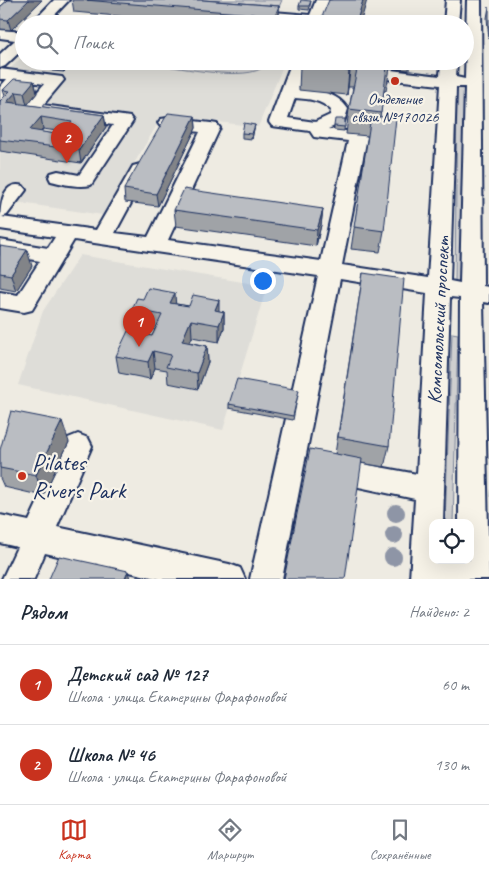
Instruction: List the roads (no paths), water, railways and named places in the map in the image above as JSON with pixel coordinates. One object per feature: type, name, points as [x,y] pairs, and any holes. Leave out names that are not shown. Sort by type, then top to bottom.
[{"type":"street","points":[[0,4],[4,0]]},
{"type":"street","points":[[47,15],[62,0]]},
{"type":"street","points":[[289,15],[296,0]]},
{"type":"street","points":[[307,0],[322,1],[317,15]]},
{"type":"street","points":[[451,15],[452,0]]},
{"type":"street","name":"Комсомольский проспект","points":[[475,579],[481,466],[481,60],[479,6]]},
{"type":"street","points":[[239,13],[259,15]]},
{"type":"street","points":[[0,34],[15,36]]},
{"type":"street","points":[[0,63],[15,47]]},
{"type":"street","points":[[289,92],[326,97],[334,100],[340,109],[338,118],[317,127],[278,122],[297,70]]},
{"type":"street","points":[[355,70],[481,86]]},
{"type":"street","name":"Комсомольский проспект","points":[[426,574],[449,70]]},
{"type":"street","points":[[0,74],[56,80],[31,109],[124,121],[84,181],[58,178]]},
{"type":"street","points":[[0,96],[19,76]]},
{"type":"street","points":[[102,237],[167,123],[211,128],[187,196],[155,245]]},
{"type":"street","points":[[266,579],[330,270],[334,216],[358,137],[320,132],[317,127]]},
{"type":"street","points":[[0,210],[16,190]]},
{"type":"street","points":[[0,223],[330,270],[480,294]]},
{"type":"street","points":[[0,300],[24,304],[68,232]]},
{"type":"street","points":[[0,247],[54,256]]},
{"type":"street","points":[[18,579],[78,446]]},
{"type":"street","points":[[290,462],[430,489]]},
{"type":"street","points":[[0,529],[229,579]]},
{"type":"street","points":[[426,574],[470,579]]},
{"type":"place","name":"Отделение связи №170026","points":[[395,81]]},
{"type":"place","name":"Школа № 46","points":[[67,163]]},
{"type":"place","name":"Детский сад № 127","points":[[139,347]]},
{"type":"place","name":"Pilates Rivers Park","points":[[22,476]]}]
